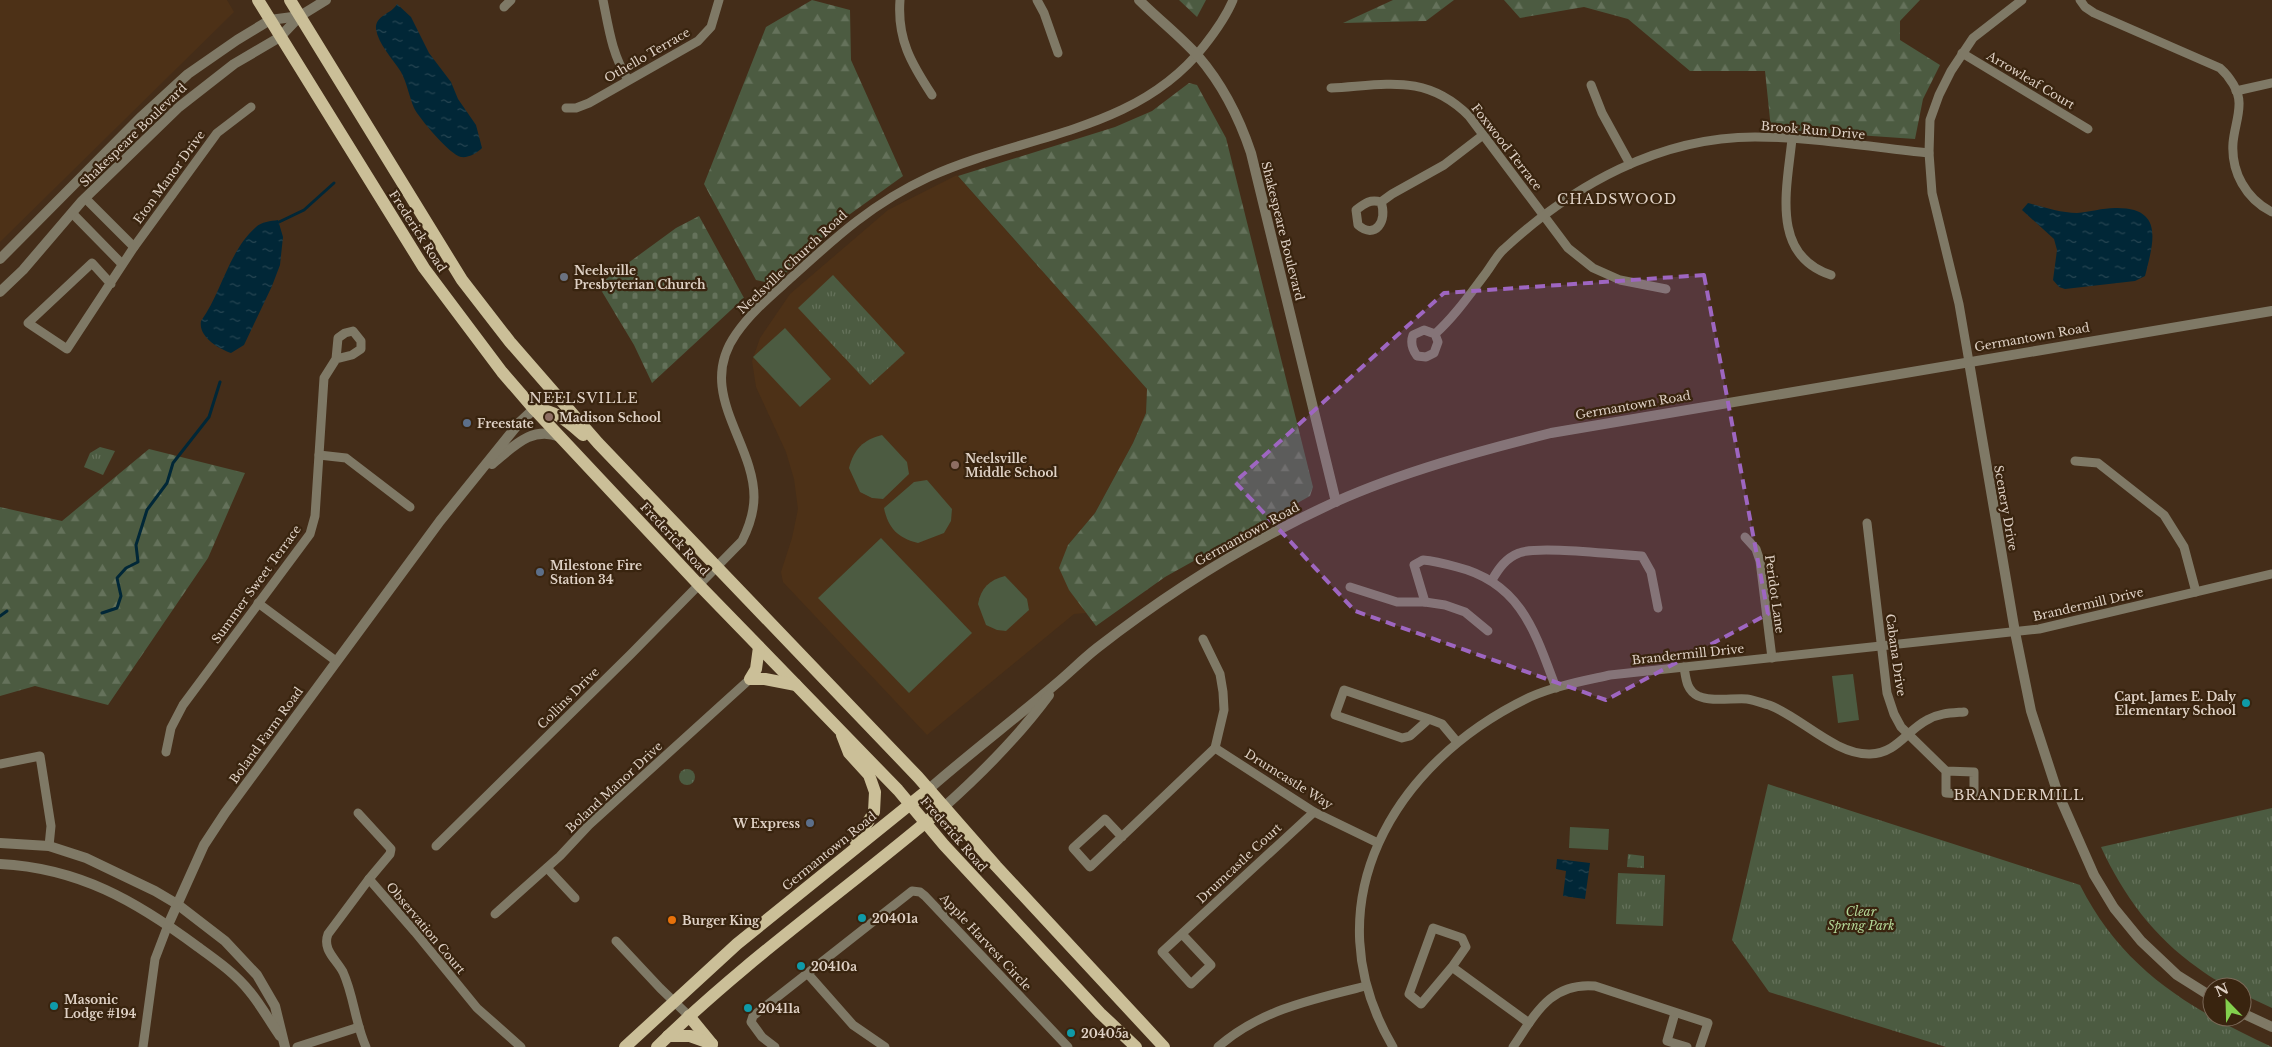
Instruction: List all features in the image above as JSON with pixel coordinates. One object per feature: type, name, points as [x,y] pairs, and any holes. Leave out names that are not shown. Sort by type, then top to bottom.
[{"type":"main road","name":"Frederick Road","points":[[258,0],[424,268],[463,322],[534,409],[759,648],[839,728],[1100,1013],[1136,1047]]},
{"type":"main road","name":"Frederick Road","points":[[290,0],[462,280],[510,342],[598,443],[928,789],[1164,1047]]},
{"type":"main road","points":[[534,409],[545,409],[556,414],[585,438],[598,443]]},
{"type":"main road","points":[[750,679],[756,669],[759,648]]},
{"type":"main road","points":[[750,679],[764,679],[796,685]]},
{"type":"main road","points":[[839,728],[849,753],[869,775],[875,792],[874,812],[848,853]]},
{"type":"main road","name":"Germantown Road","points":[[625,1047],[737,944],[928,789]]},
{"type":"main road","name":"Germantown Road","points":[[657,1047],[689,1016],[794,926],[944,807]]},
{"type":"main road","points":[[689,1016],[713,1046]]},
{"type":"main road","points":[[668,1036],[690,1036],[713,1046]]},
{"type":"street","name":"Shakespeare Boulevard","points":[[0,292],[24,270],[85,198],[155,129],[202,87],[234,64],[280,37],[300,16],[326,0]]},
{"type":"street","points":[[603,0],[612,49],[617,62],[628,80]]},
{"type":"street","name":"Othello Terrace","points":[[566,108],[576,108],[589,103],[698,41],[710,27],[718,8],[719,0]]},
{"type":"street","points":[[900,0],[900,24],[906,50],[912,65],[932,95]]},
{"type":"street","points":[[1037,0],[1044,13],[1058,53]]},
{"type":"street","name":"Shakespeare Boulevard","points":[[1139,0],[1197,55],[1226,94],[1240,121],[1251,153],[1336,502]]},
{"type":"street","name":"Neelsville Church Road","points":[[716,568],[742,541],[749,526],[753,510],[752,482],[726,408],[721,379],[728,349],[742,324],[846,227],[883,201],[955,166],[1058,134],[1125,109],[1162,88],[1181,72],[1216,32],[1233,0]]},
{"type":"street","name":"Scenery Drive","points":[[2022,0],[1986,26],[1973,38],[1962,53],[1939,95],[1930,120],[1929,153],[1932,193],[1959,304],[2015,632],[2031,711],[2057,792],[2094,875],[2114,908],[2141,941],[2177,975],[2202,991]]},
{"type":"street","points":[[2080,0],[2085,7],[2094,13],[2220,68],[2226,74],[2236,91],[2240,103],[2233,144],[2233,159],[2242,186],[2251,197],[2272,212]]},
{"type":"street","name":"Shakespeare Boulevard","points":[[0,260],[172,88],[206,60],[270,20],[300,16]]},
{"type":"street","name":"Arrowleaf Court","points":[[1962,53],[2088,129]]},
{"type":"street","points":[[2236,91],[2272,83]]},
{"type":"street","name":"Foxwood Terrace","points":[[1331,88],[1405,84],[1427,88],[1458,105],[1568,248],[1593,268],[1620,280],[1666,289]]},
{"type":"street","points":[[1591,85],[1602,113],[1630,164]]},
{"type":"street","name":"Eton Manor Drive","points":[[111,284],[92,263],[28,324],[67,349],[111,284],[122,264],[217,132],[252,107]]},
{"type":"street","points":[[1381,202],[1444,165],[1483,136]]},
{"type":"street","name":"Brook Run Drive","points":[[1435,334],[1449,322],[1502,250],[1544,215],[1586,186],[1630,164],[1666,151],[1708,141],[1753,137],[1792,139],[1929,153]]},
{"type":"street","points":[[1792,139],[1786,204],[1788,228],[1795,248],[1801,258],[1817,270],[1831,275]]},
{"type":"street","name":"Eton Manor Drive","points":[[85,198],[134,247]]},
{"type":"street","points":[[72,213],[122,264]]},
{"type":"street","name":"Germantown Road","points":[[928,789],[988,738],[1057,684],[1094,650],[1172,594],[1220,563],[1336,502],[1456,459],[1551,434],[2272,311]]},
{"type":"street","name":"Summer Sweet Terrace","points":[[166,752],[171,728],[183,705],[310,534],[315,516],[319,426],[324,378],[336,359]]},
{"type":"street","name":"Boland Farm Road","points":[[143,1047],[155,959],[177,904],[204,845],[225,812],[440,521],[519,423],[534,409]]},
{"type":"street","name":"Boland Farm Road","points":[[480,473],[528,436],[544,432],[562,438]]},
{"type":"street","points":[[319,455],[336,456],[351,461],[410,507]]},
{"type":"street","points":[[2075,461],[2098,463],[2164,515],[2184,546],[2196,592]]},
{"type":"street","name":"Cabana Drive","points":[[1867,523],[1887,693],[1894,714],[1901,727],[1946,771]]},
{"type":"street","name":"Peridot Lane","points":[[1745,537],[1756,549],[1760,561],[1772,658]]},
{"type":"street","points":[[1492,580],[1501,566],[1510,557],[1531,550],[1642,556],[1651,572],[1658,608]]},
{"type":"street","points":[[1425,602],[1414,565],[1423,560],[1432,560],[1473,571],[1492,580],[1524,614],[1535,633],[1556,688]]},
{"type":"street","name":"Collins Drive","points":[[436,846],[716,568]]},
{"type":"street","name":"Brandermill Drive","points":[[1393,1047],[1373,1009],[1366,986],[1359,950],[1360,912],[1366,875],[1378,843],[1410,792],[1428,770],[1457,742],[1497,715],[1531,697],[1556,688],[1610,674],[2039,629],[2272,574]]},
{"type":"street","points":[[1350,587],[1397,602],[1425,602],[1445,605],[1465,612],[1488,631]]},
{"type":"street","points":[[258,603],[336,661]]},
{"type":"street","points":[[1122,837],[1105,819],[1073,848],[1090,867],[1122,837],[1215,748],[1224,710],[1223,692],[1220,674],[1203,639]]},
{"type":"street","points":[[1684,667],[1687,684],[1691,691],[1699,697],[1749,699],[1770,706],[1851,752],[1869,754],[1886,752],[1926,720],[1939,714],[1964,712]]},
{"type":"street","name":"Boland Manor Drive","points":[[495,914],[547,868],[589,825],[750,679]]},
{"type":"street","name":"Germantown Road","points":[[944,807],[969,785],[1009,743],[1057,684]]},
{"type":"street","points":[[1429,718],[1410,736],[1402,738],[1335,716],[1344,690],[1429,718],[1442,724],[1457,742]]},
{"type":"street","name":"Drumcastle Way","points":[[1215,748],[1314,812],[1378,843]]},
{"type":"street","points":[[0,764],[40,756],[51,826],[49,846]]},
{"type":"street","name":"Drumcastle Court","points":[[1182,934],[1211,965],[1191,984],[1162,952],[1314,812]]},
{"type":"street","points":[[358,813],[391,849],[390,854],[369,879]]},
{"type":"street","points":[[0,843],[49,846],[108,867],[177,904],[225,941],[257,975],[275,1006],[284,1044]]},
{"type":"street","points":[[0,864],[51,870],[108,889],[168,925],[224,966],[250,991],[284,1044]]},
{"type":"street","points":[[547,868],[575,898]]},
{"type":"street","name":"Observation Court","points":[[354,1047],[365,1045],[353,999],[342,971],[327,949],[325,942],[328,934],[369,879],[477,1008],[521,1047]]},
{"type":"street","name":"Apple Harvest Circle","points":[[775,1047],[754,1029],[751,1022],[753,1016],[912,891],[920,892],[1068,1047]]},
{"type":"street","points":[[1433,928],[1462,938],[1466,947],[1452,966],[1421,1004],[1409,994],[1433,928]]},
{"type":"street","points":[[616,941],[689,1016]]},
{"type":"street","points":[[1452,966],[1529,1023]]},
{"type":"street","points":[[808,974],[853,1025],[885,1047]]},
{"type":"street","points":[[1513,1047],[1550,997],[1570,987],[1582,984],[1595,986],[1708,1023],[1700,1047]]},
{"type":"street","points":[[1218,1047],[1242,1029],[1283,1008],[1366,986]]},
{"type":"street","points":[[1675,1013],[1667,1041],[1686,1047]]},
{"type":"street","points":[[2252,1018],[2272,1027]]},
{"type":"street","points":[[297,1047],[359,1026]]},
{"type":"highlighted area","points":[[1704,275],[1768,614],[1606,700],[1355,611],[1235,482],[1444,293]]},
{"type":"shaded area","points":[[0,0],[227,0],[234,12],[0,242]]},
{"type":"shaded area","name":"Neelsville Middle School","points":[[957,175],[1147,389],[1146,413],[1133,443],[1095,513],[1068,545],[1069,590],[1087,613],[1074,614],[927,735],[783,582],[781,572],[792,538],[798,509],[794,479],[786,452],[756,387],[752,361],[760,338],[790,294],[888,210]]},
{"type":"green space","points":[[812,0],[850,10],[851,60],[903,176],[846,217],[774,284],[756,280],[704,184],[766,27]]},
{"type":"green space","points":[[1179,0],[1206,0],[1197,17]]},
{"type":"green space","points":[[1393,0],[1454,0],[1426,21],[1343,23]]},
{"type":"green space","points":[[1504,0],[1920,0],[1900,21],[1900,40],[1940,65],[1923,99],[1915,139],[1771,129],[1765,71],[1690,71],[1628,19],[1584,7],[1520,18]]},
{"type":"green space","points":[[1189,83],[1197,85],[1226,138],[1313,487],[1310,496],[1165,577],[1096,626],[1069,590],[1059,568],[1068,545],[1095,513],[1133,443],[1146,413],[1147,389],[958,176],[1115,127],[1152,111]]},
{"type":"green space","points":[[699,216],[744,298],[652,383],[634,345],[598,285],[676,228]]},
{"type":"green space","points":[[833,275],[905,353],[870,385],[798,308]]},
{"type":"green space","points":[[785,328],[831,379],[800,407],[753,357]]},
{"type":"green space","points":[[882,435],[907,462],[909,474],[883,499],[872,498],[860,492],[849,468],[860,446]]},
{"type":"green space","points":[[100,447],[115,451],[103,475],[84,467],[90,453]]},
{"type":"green space","points":[[149,449],[245,473],[208,558],[108,705],[35,686],[0,696],[0,507],[62,521]]},
{"type":"green space","points":[[927,480],[952,509],[951,521],[944,533],[918,543],[905,538],[891,527],[884,508],[914,482]]},
{"type":"green space","points":[[881,538],[972,633],[909,693],[818,598]]},
{"type":"green space","points":[[1005,576],[1027,599],[1029,610],[1006,631],[997,630],[986,625],[978,604],[981,593],[990,582]]},
{"type":"green space","points":[[1853,674],[1859,720],[1838,723],[1832,676]]},
{"type":"green space","points":[[687,769],[695,777],[687,785],[679,777]]},
{"type":"green space","name":"Clear Spring Park","points":[[1768,784],[2080,885],[2097,915],[2138,964],[2161,984],[2202,1011],[2202,1027],[2230,1027],[2272,1047],[1946,1047],[1769,992],[1732,940]]},
{"type":"green space","points":[[2272,808],[2272,1008],[2252,999],[2252,977],[2212,977],[2167,943],[2141,914],[2119,882],[2101,847]]},
{"type":"green space","points":[[1570,827],[1609,829],[1608,850],[1569,848]]},
{"type":"green space","points":[[1628,854],[1644,856],[1644,868],[1627,867]]},
{"type":"green space","points":[[1618,873],[1665,875],[1663,926],[1616,924]]},
{"type":"water","points":[[397,4],[411,17],[429,53],[451,82],[458,99],[476,125],[482,148],[473,155],[461,157],[456,155],[428,127],[414,108],[401,72],[377,35],[376,24]]},
{"type":"water","points":[[2028,203],[2071,213],[2115,208],[2131,209],[2142,213],[2152,228],[2151,250],[2145,276],[2135,281],[2065,289],[2059,287],[2053,280],[2057,250],[2054,239],[2022,210]]},
{"type":"water","points":[[278,220],[283,237],[280,265],[244,345],[231,353],[210,342],[203,332],[201,321],[246,237],[261,224]]},
{"type":"water","points":[[1557,859],[1590,863],[1585,899],[1563,896],[1566,871],[1556,869]]},
{"type":"waterway","points":[[279,222],[304,210],[334,183]]},
{"type":"waterway","points":[[102,613],[117,608],[121,596],[117,578],[126,568],[138,562],[136,545],[147,510],[167,483],[173,463],[209,417],[220,382]]},
{"type":"waterway","points":[[0,616],[7,611]]},
{"type":"place","name":"Neelsville Presbyterian Church","points":[[564,277]]},
{"type":"place","name":"Madison School","points":[[549,417]]},
{"type":"place","name":"Freestate","points":[[467,423]]},
{"type":"place","name":"Neelsville Middle School","points":[[955,465]]},
{"type":"place","name":"Milestone Fire Station 34","points":[[540,572]]},
{"type":"place","name":"Capt. James E. Daly Elementary School","points":[[2246,703]]},
{"type":"place","name":"W Express","points":[[810,823]]},
{"type":"place","name":"20401a","points":[[862,918]]},
{"type":"place","name":"Burger King","points":[[672,920]]},
{"type":"place","name":"20410a","points":[[801,966]]},
{"type":"place","name":"Masonic Lodge #194","points":[[54,1006]]},
{"type":"place","name":"20411a","points":[[748,1008]]},
{"type":"place","name":"20405a","points":[[1071,1033]]},
{"type":"district","name":"CHADSWOOD","points":[[1617,199]]},
{"type":"district","name":"NEELSVILLE","points":[[584,398]]},
{"type":"district","name":"BRANDERMILL","points":[[2019,795]]}]
